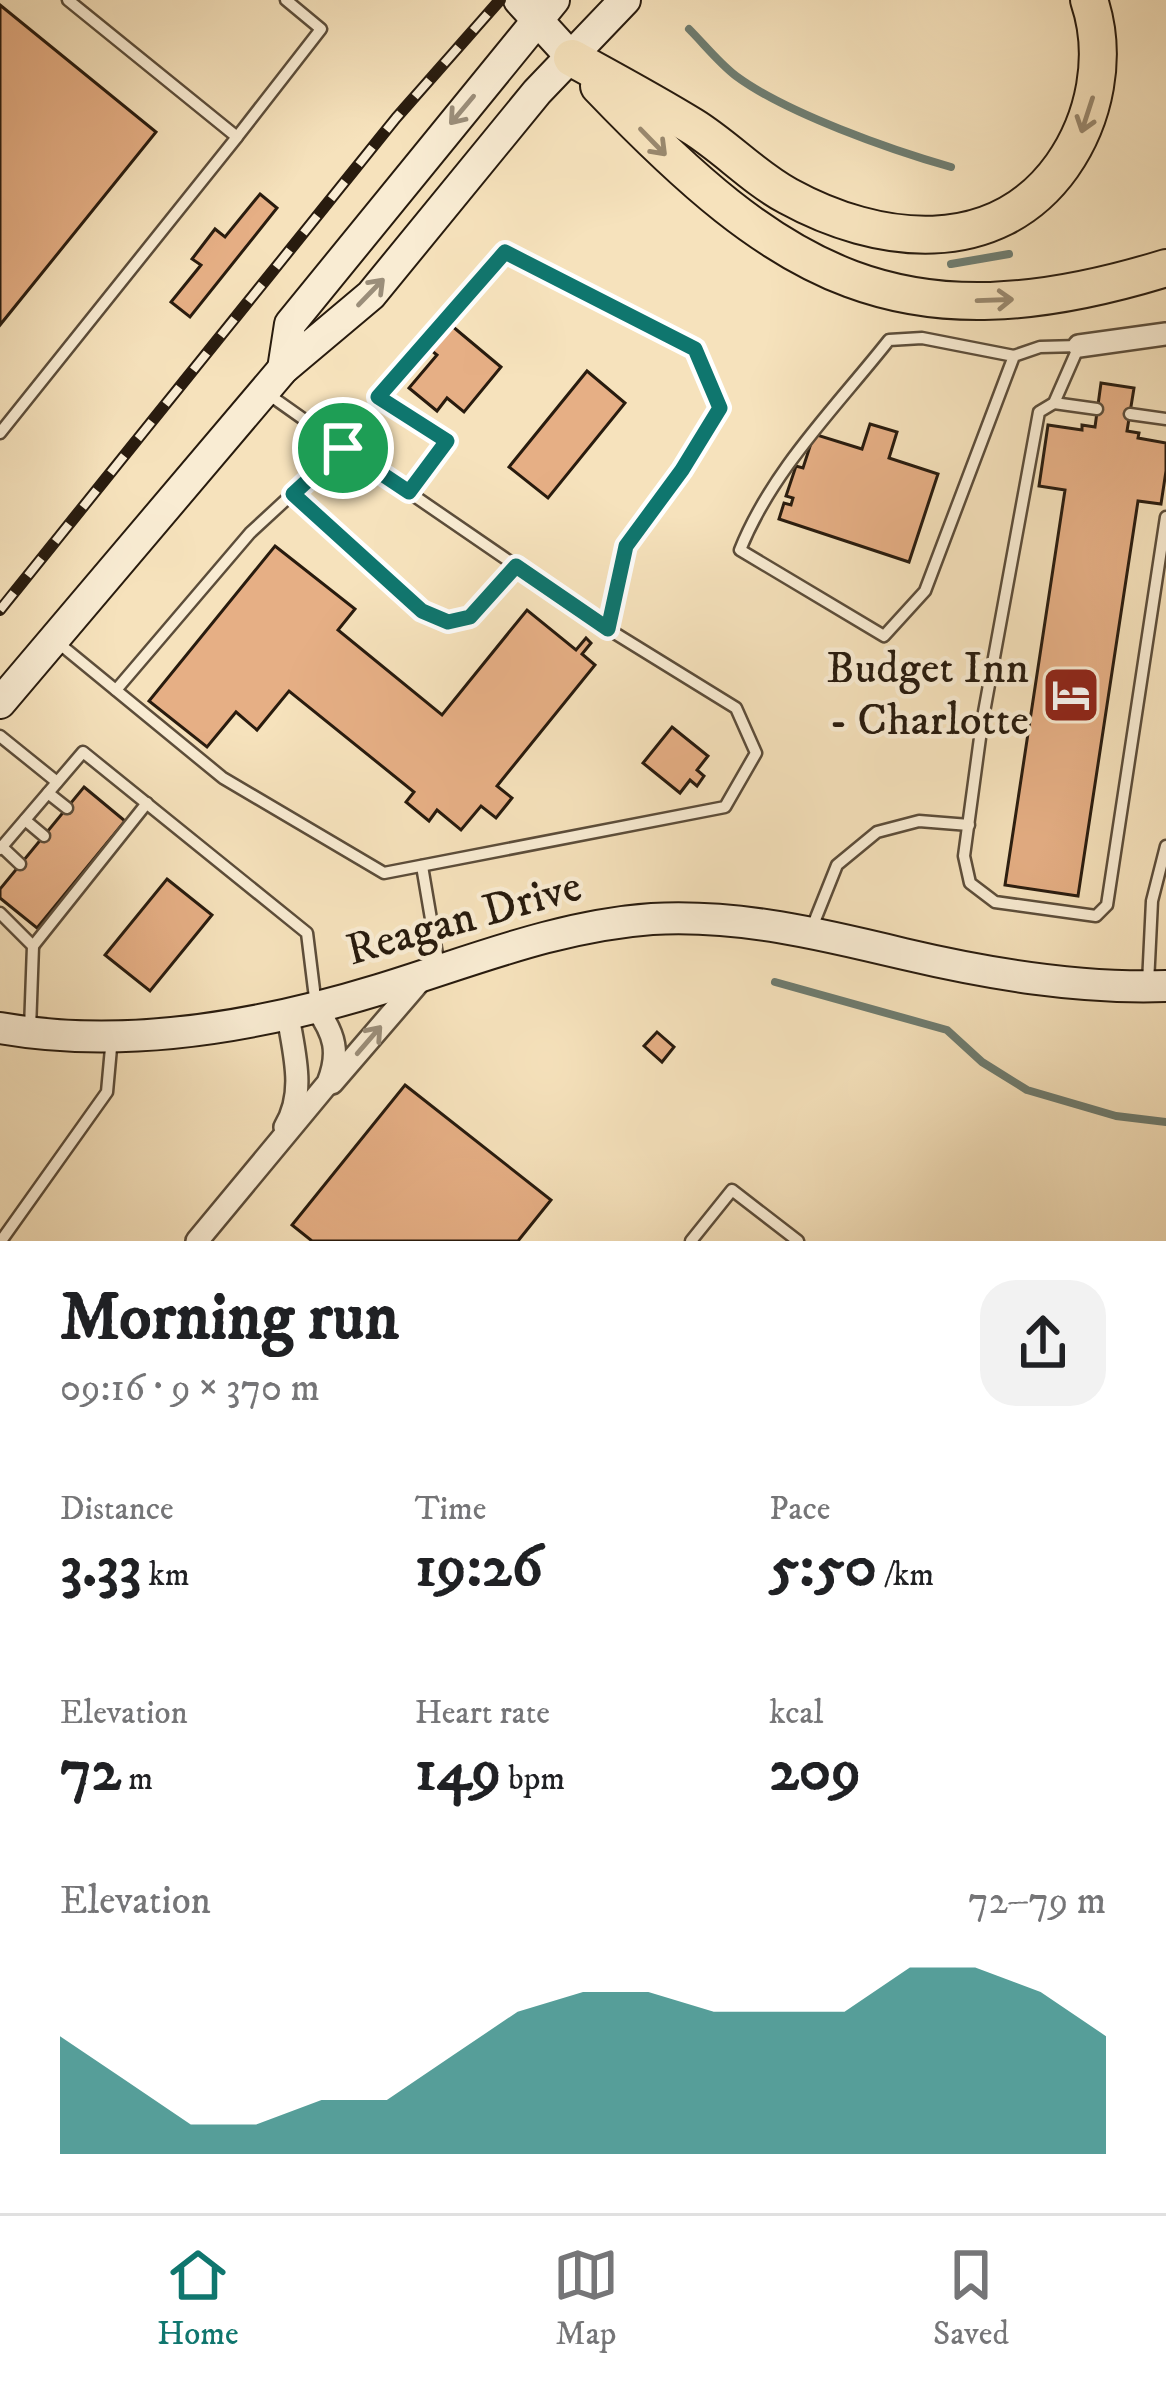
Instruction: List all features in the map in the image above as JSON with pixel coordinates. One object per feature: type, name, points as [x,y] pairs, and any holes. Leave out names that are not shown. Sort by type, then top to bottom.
[{"type":"highway","points":[[572,58],[696,128],[789,197],[884,233],[938,236],[990,223],[1022,205],[1061,168],[1080,137],[1092,103],[1098,47],[1089,0]]},
{"type":"highway","points":[[572,58],[675,165],[737,214],[818,267],[860,285],[904,296],[995,302],[1085,290],[1166,268]]},
{"type":"main road","points":[[0,703],[274,381],[371,295],[538,92],[625,0]]},
{"type":"main road","points":[[274,381],[290,324],[536,6],[572,58]]},
{"type":"main road","name":"Reagan Drive","points":[[15,1030],[112,1034],[221,1028],[302,1012],[521,941],[653,919],[742,921],[985,971],[1157,986]]},
{"type":"street","points":[[1079,346],[1166,334]]},
{"type":"street","points":[[279,1138],[433,971]]},
{"type":"street","points":[[197,1241],[292,1117],[302,1012],[331,1028],[336,1063],[312,1106]]},
{"type":"lane","points":[[68,0],[237,137]]},
{"type":"lane","points":[[0,434],[321,29],[286,0]]},
{"type":"lane","points":[[409,492],[447,441],[378,397],[505,252],[695,349],[720,408],[626,546],[608,629]]},
{"type":"lane","points":[[1014,356],[925,591],[884,636],[740,550],[752,521],[819,423],[889,340],[922,338],[1014,356],[1040,347],[1079,346],[1054,403],[1039,412],[982,723],[964,856],[970,883],[995,902],[1096,916],[1107,904],[1166,517]]},
{"type":"lane","points":[[53,639],[223,778],[384,873],[725,807],[757,753],[736,709],[608,629],[343,448],[274,381]]},
{"type":"lane","points":[[1054,403],[1097,409]]},
{"type":"lane","points":[[1130,414],[1166,419]]},
{"type":"lane","points":[[116,690],[250,532],[343,448]]},
{"type":"lane","points":[[293,494],[422,611],[448,622],[470,617],[516,566]]},
{"type":"lane","points":[[0,736],[67,808]]},
{"type":"lane","points":[[20,864],[1,848],[83,752],[307,933],[302,1012]]},
{"type":"lane","points":[[15,1030],[34,946],[64,901],[147,803]]},
{"type":"lane","points":[[25,820],[44,836]]},
{"type":"lane","points":[[810,933],[837,865],[877,832],[920,820],[969,825]]},
{"type":"lane","points":[[1157,986],[1152,901],[1166,846]]},
{"type":"lane","points":[[422,866],[433,971]]},
{"type":"lane","points":[[0,913],[34,946]]},
{"type":"lane","points":[[1,1241],[107,1092],[112,1034]]},
{"type":"lane","points":[[691,1241],[732,1190],[798,1241]]},
{"type":"building","points":[[0,5],[156,132],[0,325]]},
{"type":"building","points":[[260,194],[277,208],[190,317],[171,302],[201,265],[192,259],[215,229],[225,237]]},
{"type":"building","points":[[452,326],[501,367],[464,412],[447,398],[437,411],[409,388],[437,355],[432,351]]},
{"type":"building","points":[[587,371],[625,403],[548,498],[509,467]]},
{"type":"building","name":"Budget Inn - Charlotte","points":[[1101,383],[1134,388],[1127,431],[1166,443],[1166,471],[1161,504],[1138,501],[1078,896],[1005,885],[1065,490],[1039,486],[1048,425],[1095,427]]},
{"type":"building","points":[[870,424],[897,432],[889,458],[938,474],[909,562],[779,519],[784,503],[791,505],[793,498],[786,496],[796,466],[803,468],[814,434],[862,449]]},
{"type":"building","points":[[275,546],[355,609],[338,630],[442,715],[527,610],[576,650],[586,638],[591,643],[582,654],[595,665],[497,786],[512,798],[496,818],[481,806],[461,830],[437,810],[429,821],[406,802],[414,792],[289,691],[257,730],[236,712],[207,747],[149,701]]},
{"type":"building","points":[[672,727],[708,756],[697,770],[704,776],[697,786],[690,780],[680,793],[643,763]]},
{"type":"building","points":[[84,787],[125,821],[37,928],[0,898],[0,889]]},
{"type":"building","points":[[167,879],[212,915],[150,991],[105,955]]},
{"type":"building","points":[[657,1032],[674,1047],[662,1062],[644,1046]]},
{"type":"building","points":[[405,1085],[551,1200],[518,1241],[312,1241],[292,1225]]},
{"type":"waterway","points":[[689,29],[736,76],[757,90],[810,117],[951,167]]},
{"type":"waterway","points":[[951,264],[1009,254]]},
{"type":"waterway","points":[[775,982],[947,1030],[982,1062],[1027,1090],[1116,1116],[1166,1122]]},
{"type":"railway","points":[[0,610],[396,118],[500,0]]},
{"type":"place","name":"Budget Inn - Charlotte","points":[[1071,695]]},
{"type":"route","points":[[505,252],[695,349],[720,408],[626,546],[608,629],[516,566],[470,617],[448,622],[422,611],[293,494],[343,448],[409,492],[447,441],[378,397],[505,252]]}]
